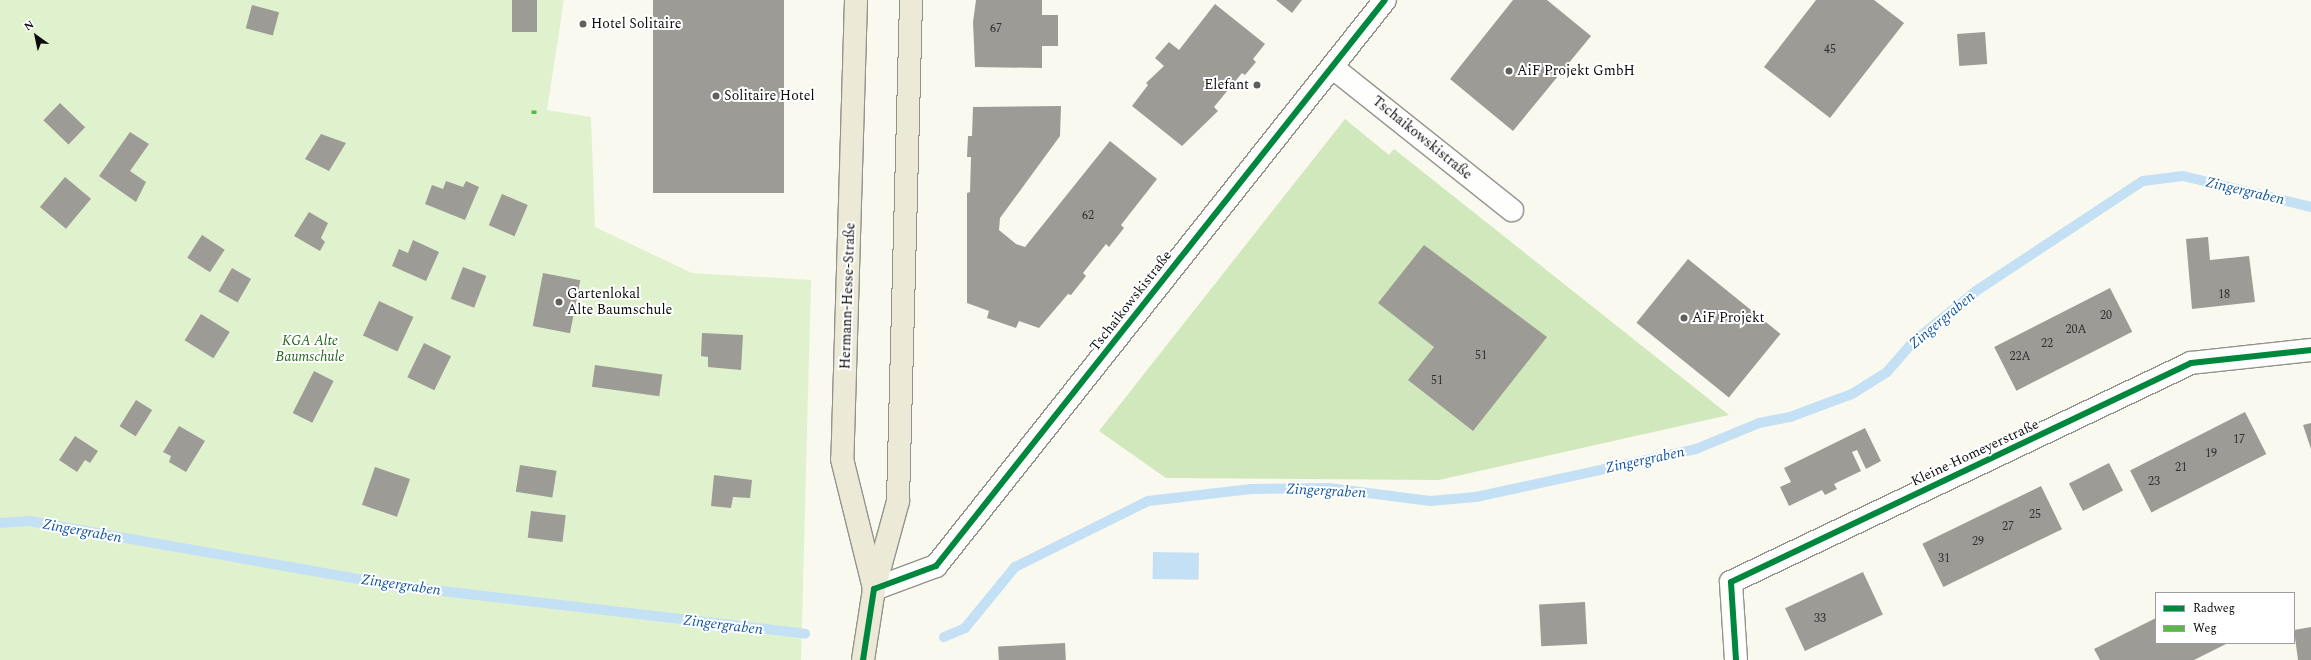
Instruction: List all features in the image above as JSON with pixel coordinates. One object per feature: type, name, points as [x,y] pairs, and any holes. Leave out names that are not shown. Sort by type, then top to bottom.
[{"type":"main road","name":"Hermann-Hesse-Straße","points":[[856,0],[842,459],[874,589]]},
{"type":"main road","name":"Hermann-Hesse-Straße","points":[[862,660],[874,589],[898,501],[911,0]]},
{"type":"street","name":"Tschaikowskistraße","points":[[874,589],[936,566],[1385,0]]},
{"type":"street","name":"Tschaikowskistraße","points":[[1332,67],[1512,210]]},
{"type":"street","name":"Kleine Homeyerstraße","points":[[1736,660],[1731,582],[2191,363],[2311,350]]},
{"type":"green space","name":"KGA Alte Baumschule","points":[[0,0],[564,0],[547,110],[591,117],[595,227],[692,273],[811,280],[801,660],[0,660]]},
{"type":"green space","points":[[1345,119],[1389,155],[1394,149],[1729,415],[1439,480],[1166,478],[1099,431]]},
{"type":"water","points":[[1153,552],[1199,553],[1199,580],[1153,579]]},
{"type":"building","points":[[512,0],[537,0],[537,32],[512,32]]},
{"type":"building","name":"Solitaire Hotel","points":[[653,0],[784,0],[784,193],[653,193]]},
{"type":"building","points":[[976,0],[1042,0],[1042,15],[1058,15],[1058,46],[1042,46],[1042,68],[975,67],[973,22]]},
{"type":"building","points":[[1276,0],[1302,0],[1292,13]]},
{"type":"building","name":"AiF Projekt GmbH","points":[[1513,0],[1547,0],[1591,36],[1513,131],[1450,79]]},
{"type":"building","points":[[1816,0],[1874,0],[1904,23],[1830,118],[1764,67]]},
{"type":"building","points":[[1215,4],[1265,44],[1253,59],[1256,62],[1245,75],[1242,73],[1214,107],[1218,111],[1182,146],[1132,106],[1148,85],[1146,83],[1164,66],[1155,58],[1169,42],[1179,50]]},
{"type":"building","points":[[252,5],[279,12],[273,35],[246,28]]},
{"type":"building","points":[[1985,32],[1987,64],[1959,66],[1957,34]]},
{"type":"building","points":[[60,103],[85,127],[69,145],[43,120]]},
{"type":"building","points":[[1061,106],[1060,136],[1000,218],[999,230],[1016,244],[1025,247],[1110,141],[1157,179],[1121,225],[1124,228],[1109,247],[1106,244],[1083,273],[1086,276],[1071,295],[1068,294],[1039,328],[1019,321],[1016,328],[987,318],[989,311],[967,303],[967,193],[970,192],[971,157],[967,157],[968,136],[972,136],[973,107]]},
{"type":"building","points":[[130,132],[149,144],[130,171],[146,182],[136,202],[99,176]]},
{"type":"building","points":[[321,134],[346,143],[329,171],[305,159]]},
{"type":"building","points":[[65,177],[91,199],[66,229],[40,207]]},
{"type":"building","points":[[446,181],[463,187],[466,181],[479,187],[465,220],[425,204],[432,185],[443,189]]},
{"type":"building","points":[[502,194],[528,205],[514,236],[489,225]]},
{"type":"building","points":[[309,212],[328,223],[321,238],[325,242],[320,251],[294,236]]},
{"type":"building","points":[[202,235],[225,250],[210,272],[187,258]]},
{"type":"building","points":[[2208,237],[2210,260],[2249,256],[2255,302],[2192,309],[2186,239]]},
{"type":"building","points":[[413,240],[439,252],[426,281],[392,266],[399,249],[408,253]]},
{"type":"building","points":[[1424,245],[1547,337],[1473,431],[1408,380],[1434,347],[1378,303]]},
{"type":"building","points":[[1688,259],[1780,334],[1729,398],[1636,323]]},
{"type":"building","points":[[463,267],[486,276],[474,308],[451,299]]},
{"type":"building","points":[[232,268],[251,279],[238,302],[218,291]]},
{"type":"building","points":[[543,273],[580,280],[570,333],[533,326]]},
{"type":"building","points":[[2110,288],[2132,332],[2016,391],[1994,347]]},
{"type":"building","points":[[379,301],[413,317],[397,351],[363,335]]},
{"type":"building","points":[[201,314],[230,332],[213,358],[185,340]]},
{"type":"building","points":[[702,333],[743,335],[741,370],[708,367],[708,357],[701,356]]},
{"type":"building","points":[[424,343],[451,356],[434,390],[407,377]]},
{"type":"building","points":[[595,365],[662,374],[659,396],[592,387]]},
{"type":"building","points":[[314,371],[334,381],[312,423],[293,413]]},
{"type":"building","points":[[136,400],[152,410],[136,436],[120,426]]},
{"type":"building","points":[[2245,412],[2266,454],[2151,512],[2130,471]]},
{"type":"building","points":[[2311,423],[2311,449],[2303,425]]},
{"type":"building","points":[[179,426],[205,441],[186,472],[169,462],[171,456],[163,452]]},
{"type":"building","points":[[1865,428],[1881,461],[1866,469],[1857,450],[1852,452],[1861,471],[1834,484],[1837,489],[1825,495],[1822,490],[1789,506],[1780,487],[1791,482],[1784,468]]},
{"type":"building","points":[[75,436],[98,451],[90,463],[85,460],[77,472],[59,460]]},
{"type":"building","points":[[2109,463],[2123,491],[2083,511],[2069,483]]},
{"type":"building","points":[[520,465],[557,471],[552,497],[516,492]]},
{"type":"building","points":[[375,467],[410,479],[397,517],[362,505]]},
{"type":"building","points":[[714,475],[752,480],[750,498],[733,497],[731,508],[711,506]]},
{"type":"building","points":[[2041,486],[2062,529],[1943,587],[1922,544]]},
{"type":"building","points":[[531,511],[566,515],[562,542],[528,538]]},
{"type":"building","points":[[1863,572],[1883,615],[1805,651],[1785,608]]},
{"type":"building","points":[[1585,602],[1587,644],[1541,646],[1539,604]]},
{"type":"building","points":[[2155,618],[2155,644],[2226,644],[2194,660],[2100,660],[2094,649]]},
{"type":"building","points":[[2311,627],[2311,660],[2298,660],[2295,630]]},
{"type":"building","points":[[1065,643],[1066,660],[999,660],[998,647]]},
{"type":"waterway","name":"Zingergraben","points":[[944,637],[965,628],[1015,567],[1148,501],[1251,489],[1329,488],[1430,501],[1476,497],[1696,449],[1759,423],[1790,417],[1852,394],[1887,372],[1912,343],[1976,291],[2143,181],[2183,176],[2311,207]]},
{"type":"waterway","name":"Zingergraben","points":[[0,523],[29,521],[391,585],[805,634]]},
{"type":"cycle path","points":[[863,660],[874,589],[936,566],[1385,0]]},
{"type":"cycle path","points":[[1736,660],[1731,582],[2191,363],[2311,350]]},
{"type":"place","name":"Hotel Solitaire","points":[[583,24]]},
{"type":"place","name":"AiF Projekt GmbH","points":[[1509,71]]},
{"type":"place","name":"Elefant","points":[[1257,85]]},
{"type":"place","name":"Solitaire Hotel","points":[[716,96]]},
{"type":"place","name":"Gartenlokal Alte Baumschule","points":[[559,302]]},
{"type":"place","name":"AiF Projekt","points":[[1684,318]]}]
